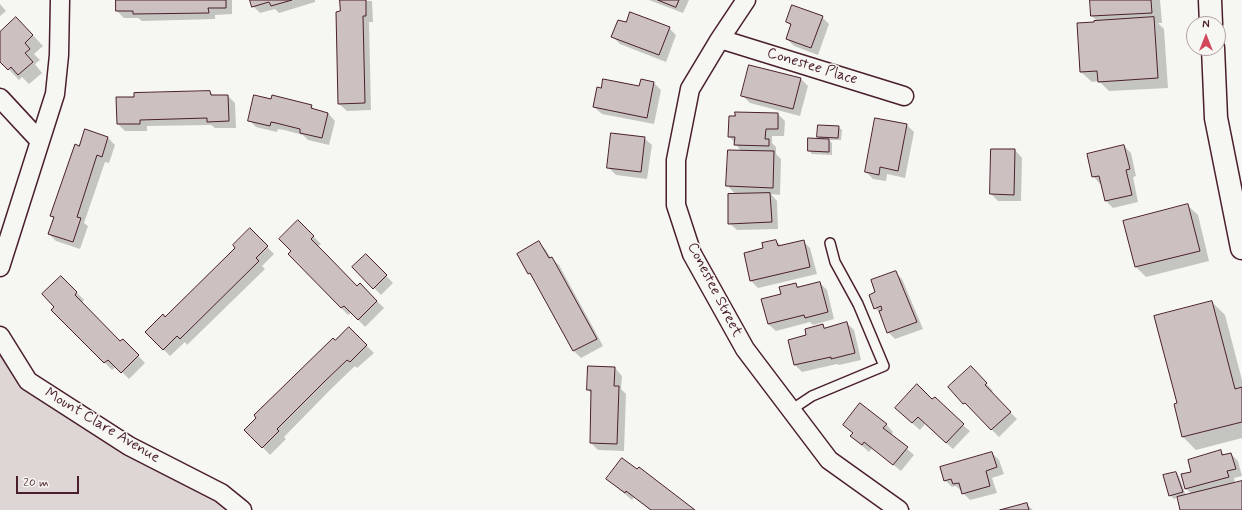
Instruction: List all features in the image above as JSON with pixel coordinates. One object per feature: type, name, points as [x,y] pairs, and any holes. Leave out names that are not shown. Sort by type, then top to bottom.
[{"type":"main road","points":[[1210,0],[1211,16]]},
{"type":"main road","points":[[1213,56],[1216,118],[1242,248]]},
{"type":"street","points":[[0,267],[39,140],[55,94],[59,55],[60,0]]},
{"type":"street","name":"Conestee Street","points":[[746,0],[720,39],[690,89],[676,160],[676,206],[692,254],[745,349],[829,460],[899,510]]},
{"type":"street","name":"Conestee Place","points":[[720,39],[904,96]]},
{"type":"street","points":[[0,98],[39,140]]},
{"type":"street","name":"Mount Clare Avenue","points":[[0,336],[28,381],[129,446],[221,493],[242,510]]},
{"type":"lane","points":[[791,410],[812,396],[884,366],[858,304],[835,262],[830,243]]},
{"type":"shaded area","points":[[0,330],[28,381],[242,510],[0,510]]},
{"type":"building","points":[[116,0],[226,0],[226,8],[208,8],[209,13],[133,14],[133,11],[116,11]]},
{"type":"building","points":[[250,0],[292,0],[271,6],[269,2],[252,7]]},
{"type":"building","points":[[340,0],[366,0],[366,16],[363,16],[365,103],[338,104],[336,12],[340,11]]},
{"type":"building","points":[[658,0],[679,0],[676,7]]},
{"type":"building","points":[[1090,0],[1151,0],[1152,13],[1091,16]]},
{"type":"building","points":[[792,5],[823,16],[811,48],[786,39],[791,24],[786,22]]},
{"type":"building","points":[[630,12],[670,27],[659,55],[611,37],[618,20],[626,22]]},
{"type":"building","points":[[16,17],[33,35],[25,43],[30,49],[25,53],[33,62],[18,75],[11,67],[8,70],[0,62],[0,32]]},
{"type":"building","points":[[1154,17],[1158,78],[1098,82],[1097,71],[1080,72],[1077,23]]},
{"type":"building","points":[[749,65],[801,78],[793,109],[741,96]]},
{"type":"building","points":[[603,79],[639,86],[641,79],[654,82],[647,118],[593,107],[597,87],[601,88]]},
{"type":"building","points":[[210,91],[211,95],[228,95],[229,121],[207,122],[207,118],[140,120],[140,124],[117,124],[116,97],[134,97],[134,93]]},
{"type":"building","points":[[254,95],[271,99],[272,95],[312,105],[311,108],[328,113],[322,138],[300,133],[300,129],[276,123],[271,122],[270,126],[248,121]]},
{"type":"building","points":[[735,112],[778,113],[778,129],[766,129],[765,139],[769,139],[769,146],[734,145],[735,137],[728,137],[729,116],[735,116]]},
{"type":"building","points":[[875,118],[907,124],[898,171],[880,167],[879,175],[865,172]]},
{"type":"building","points":[[818,125],[839,126],[838,138],[817,137]]},
{"type":"building","points":[[85,129],[108,137],[102,157],[97,155],[77,217],[81,218],[73,242],[48,234],[54,217],[50,216],[75,144],[79,146]]},
{"type":"building","points":[[611,133],[645,137],[641,172],[607,168]]},
{"type":"building","points":[[808,138],[829,139],[829,152],[808,151]]},
{"type":"building","points":[[1124,145],[1130,169],[1126,170],[1132,195],[1105,201],[1099,176],[1092,177],[1087,154]]},
{"type":"building","points":[[991,149],[1015,149],[1014,195],[990,194]]},
{"type":"building","points":[[728,150],[774,151],[773,188],[726,186]]},
{"type":"building","points":[[770,193],[772,222],[728,224],[728,194]]},
{"type":"building","points":[[1188,204],[1200,251],[1135,267],[1123,221]]},
{"type":"building","points":[[298,220],[314,236],[311,239],[357,286],[360,283],[377,301],[358,320],[344,306],[341,308],[288,254],[291,251],[279,239]]},
{"type":"building","points":[[250,228],[268,246],[256,258],[259,261],[180,339],[177,336],[163,350],[145,332],[163,314],[165,317],[231,252],[235,248],[233,245]]},
{"type":"building","points":[[776,240],[778,246],[804,240],[810,267],[750,281],[744,253],[763,248],[762,243]]},
{"type":"building","points":[[539,241],[549,258],[552,257],[597,339],[573,351],[530,273],[528,274],[517,254]]},
{"type":"building","points":[[366,254],[387,275],[373,289],[352,267]]},
{"type":"building","points":[[896,271],[917,322],[887,333],[879,311],[882,310],[881,306],[874,309],[869,295],[875,292],[871,280]]},
{"type":"building","points":[[61,276],[77,292],[75,295],[120,341],[123,339],[139,355],[121,373],[108,360],[104,363],[51,310],[54,307],[42,294]]},
{"type":"building","points":[[820,282],[828,312],[805,318],[804,315],[768,324],[761,299],[781,294],[779,287],[796,283],[797,287]]},
{"type":"building","points":[[1212,301],[1235,389],[1242,387],[1242,422],[1182,437],[1174,404],[1177,403],[1154,316]]},
{"type":"building","points":[[847,322],[855,353],[831,359],[831,357],[794,365],[788,340],[806,335],[805,329],[823,324],[824,328]]},
{"type":"building","points":[[349,327],[367,345],[350,362],[347,360],[324,382],[277,429],[279,431],[262,448],[244,430],[256,418],[254,415],[333,338],[335,340]]},
{"type":"building","points":[[588,366],[615,367],[614,386],[619,386],[617,444],[590,443],[591,390],[587,390]]},
{"type":"building","points":[[971,366],[987,383],[985,385],[1011,412],[991,430],[965,403],[963,404],[948,387]]},
{"type":"building","points":[[917,384],[932,399],[935,397],[964,424],[946,443],[918,417],[912,423],[895,408]]},
{"type":"building","points":[[860,403],[887,424],[883,428],[908,447],[893,465],[864,442],[862,445],[850,436],[853,433],[843,425]]},
{"type":"building","points":[[1221,450],[1222,455],[1231,453],[1236,469],[1227,471],[1229,477],[1185,489],[1181,474],[1191,472],[1188,460]]},
{"type":"building","points":[[992,452],[997,467],[986,471],[990,486],[962,494],[959,483],[953,484],[951,479],[944,481],[940,467]]},
{"type":"building","points":[[622,458],[637,469],[639,467],[695,510],[651,510],[626,491],[625,493],[606,479]]},
{"type":"building","points":[[1176,472],[1183,492],[1169,496],[1163,475]]},
{"type":"building","points":[[1242,481],[1242,510],[1180,510],[1177,497]]},
{"type":"building","points":[[1027,503],[1029,510],[1000,510]]}]
